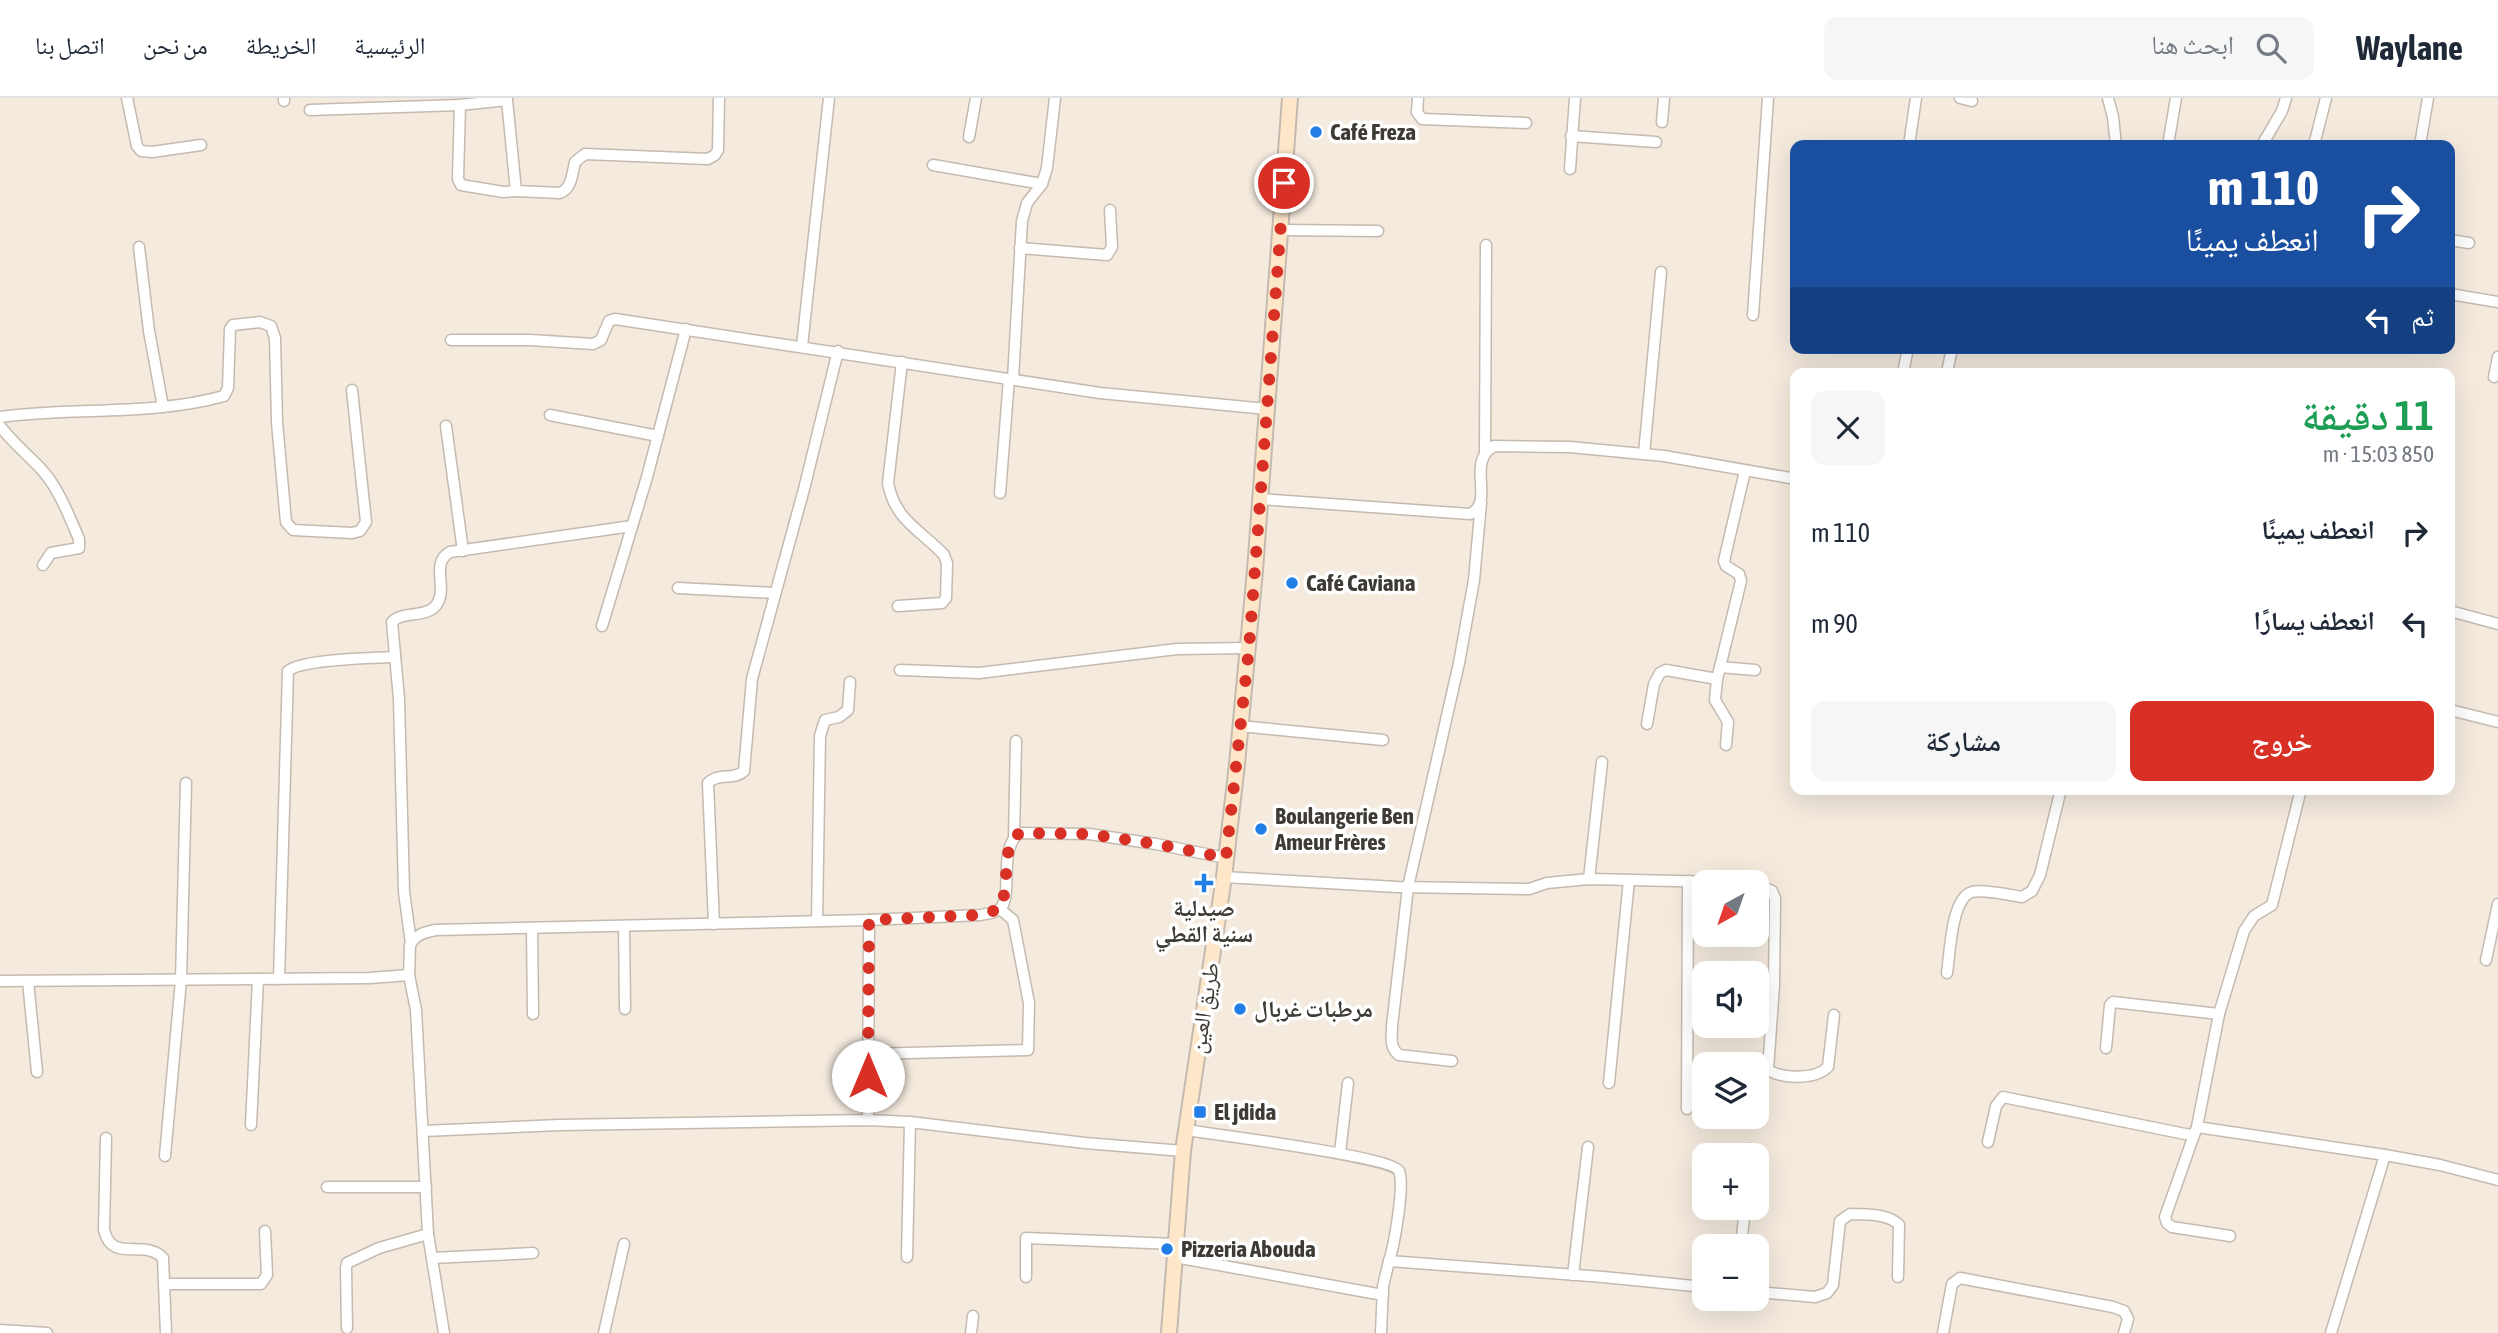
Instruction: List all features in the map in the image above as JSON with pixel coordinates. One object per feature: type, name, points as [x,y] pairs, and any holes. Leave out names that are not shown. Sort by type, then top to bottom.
[{"type":"main road","name":"طريق العين","points":[[1169,1333],[1183,1151],[1224,877],[1249,648],[1290,98]]},
{"type":"street","points":[[127,98],[137,146],[141,151],[201,145]]},
{"type":"street","points":[[460,105],[458,179],[461,185],[503,192],[560,193],[570,186],[575,162],[585,154],[708,159],[715,155],[718,150],[719,98]]},
{"type":"street","points":[[802,346],[829,98]]},
{"type":"street","points":[[968,137],[976,98]]},
{"type":"street","points":[[1000,493],[1022,221],[1027,203],[1042,184],[1047,168],[1055,98]]},
{"type":"street","points":[[1418,98],[1417,112],[1422,119],[1526,124]]},
{"type":"street","points":[[1570,169],[1576,98]]},
{"type":"street","points":[[1662,122],[1664,98]]},
{"type":"street","points":[[1753,315],[1768,98]]},
{"type":"street","points":[[1910,140],[1916,98]]},
{"type":"street","points":[[1960,98],[1972,101]]},
{"type":"street","points":[[2108,98],[2115,140]]},
{"type":"street","points":[[2169,140],[2176,98]]},
{"type":"street","points":[[2265,140],[2284,107],[2286,98]]},
{"type":"street","points":[[2315,140],[2326,98]]},
{"type":"street","points":[[2421,140],[2428,98]]},
{"type":"street","points":[[310,110],[460,105],[507,99],[516,191]]},
{"type":"street","points":[[1571,136],[1656,142]]},
{"type":"street","points":[[933,165],[1042,184]]},
{"type":"street","points":[[1020,248],[1107,255],[1112,247],[1110,210]]},
{"type":"street","points":[[1281,230],[1378,231]]},
{"type":"street","points":[[2455,241],[2469,243]]},
{"type":"street","points":[[1485,453],[1486,245]]},
{"type":"street","points":[[139,247],[149,331],[163,407]]},
{"type":"street","points":[[1644,454],[1661,272]]},
{"type":"street","points":[[2455,295],[2498,302]]},
{"type":"street","points":[[451,340],[530,340],[593,344],[601,340],[609,321],[615,319],[1100,393],[1267,409]]},
{"type":"street","points":[[0,417],[40,412],[163,407],[224,396],[228,388],[230,329],[233,325],[260,322],[271,326],[275,338],[277,422],[286,522],[293,530],[352,533],[360,531],[366,522],[352,390]]},
{"type":"street","points":[[602,626],[658,436],[686,329]]},
{"type":"street","points":[[714,924],[708,783],[712,779],[740,775],[744,771],[752,678],[804,489],[838,351]]},
{"type":"street","points":[[2494,377],[2498,357]]},
{"type":"street","points":[[898,606],[938,604],[945,601],[947,576],[944,555],[920,535],[896,509],[890,494],[888,483],[902,362]]},
{"type":"street","points":[[550,415],[658,436]]},
{"type":"street","points":[[0,426],[16,446],[43,471],[79,539],[79,548],[51,553],[43,565]]},
{"type":"street","points":[[446,426],[463,551]]},
{"type":"street","points":[[1452,1061],[1399,1055],[1392,1045],[1408,887],[1459,663],[1474,580],[1481,503],[1481,461],[1485,453],[1494,446],[1570,447],[1644,454],[1790,479]]},
{"type":"street","points":[[1726,745],[1728,722],[1715,701],[1717,679],[1741,580],[1739,574],[1726,566],[1724,561],[1745,471]]},
{"type":"street","points":[[1260,499],[1470,514],[1477,510],[1481,503]]},
{"type":"street","points":[[444,1333],[428,1234],[416,1010],[409,975],[411,943],[404,892],[399,699],[391,628],[393,619],[435,607],[442,588],[440,563],[450,552],[632,526]]},
{"type":"street","points":[[678,588],[775,593]]},
{"type":"street","points":[[2455,612],[2498,624]]},
{"type":"street","points":[[900,670],[979,673],[1177,649],[1249,648]]},
{"type":"street","points":[[279,979],[288,671],[294,667],[326,662],[395,657]]},
{"type":"street","points":[[1720,667],[1755,670]]},
{"type":"street","points":[[1647,724],[1654,684],[1663,671],[1717,679]]},
{"type":"street","points":[[817,921],[820,736],[825,720],[839,717],[848,710],[850,682]]},
{"type":"street","points":[[2455,711],[2498,722]]},
{"type":"street","points":[[1240,726],[1383,740]]},
{"type":"street","points":[[1014,838],[1016,741]]},
{"type":"street","points":[[1589,879],[1602,762]]},
{"type":"street","points":[[165,1156],[181,980],[186,783]]},
{"type":"street","points":[[1947,974],[1956,910],[1962,898],[1974,891],[2022,897],[2032,891],[2040,875],[2060,795]]},
{"type":"street","points":[[2230,1236],[2172,1227],[2165,1217],[2195,1131],[2219,1014],[2247,924],[2272,905],[2300,795]]},
{"type":"street","points":[[411,943],[422,933],[436,930],[980,915],[1000,909],[1003,904],[1009,845],[1019,833],[1089,834],[1226,858]]},
{"type":"street","points":[[1224,877],[1408,887],[1529,889],[1547,883],[1589,879],[1692,881]]},
{"type":"street","points":[[1609,1083],[1629,880]]},
{"type":"street","points":[[1687,1110],[1688,881]]},
{"type":"street","points":[[1769,889],[1775,898],[1774,985],[1768,1070],[1774,1074],[1816,1076],[1823,1073],[1828,1067],[1834,1015]]},
{"type":"street","points":[[2486,960],[2498,904]]},
{"type":"street","points":[[868,1054],[1028,1050],[1029,1003],[1013,920],[1000,909]]},
{"type":"street","points":[[868,1120],[869,920]]},
{"type":"street","points":[[624,926],[625,1009]]},
{"type":"street","points":[[532,928],[533,1014]]},
{"type":"street","points":[[0,981],[370,978],[409,975]]},
{"type":"street","points":[[251,1125],[258,979]]},
{"type":"street","points":[[28,981],[37,1072]]},
{"type":"street","points":[[2106,1048],[2110,1005],[2113,1002],[2219,1014]]},
{"type":"street","points":[[1340,1153],[1348,1083]]},
{"type":"street","points":[[1988,1142],[1996,1106],[2003,1097],[2195,1131],[2385,1155],[2440,1165],[2498,1180]]},
{"type":"street","points":[[423,1131],[559,1125],[868,1120],[910,1122],[1085,1143],[1183,1151]]},
{"type":"street","points":[[908,1257],[910,1122]]},
{"type":"street","points":[[1186,1130],[1340,1153],[1398,1169],[1399,1197],[1394,1244],[1383,1295],[1381,1333]]},
{"type":"street","points":[[106,1138],[104,1230],[107,1241],[115,1247],[145,1249],[160,1254],[164,1266],[166,1333]]},
{"type":"street","points":[[1573,1275],[1588,1147]]},
{"type":"street","points":[[2332,1333],[2385,1155]]},
{"type":"street","points":[[327,1187],[426,1187]]},
{"type":"street","points":[[1769,1293],[1815,1297],[1827,1293],[1833,1285],[1840,1221],[1850,1213],[1886,1217],[1896,1221],[1899,1225],[1898,1277]]},
{"type":"street","points":[[165,1284],[261,1284],[267,1275],[265,1231]]},
{"type":"street","points":[[347,1328],[348,1263],[379,1248],[428,1234]]},
{"type":"street","points":[[1026,1277],[1026,1238],[1175,1251],[1383,1295]]},
{"type":"street","points":[[604,1333],[624,1244]]},
{"type":"street","points":[[432,1258],[533,1253]]},
{"type":"street","points":[[1389,1261],[1692,1286]]},
{"type":"street","points":[[1943,1333],[1952,1284],[1960,1278],[2113,1307],[2124,1311],[2128,1319],[2124,1333]]},
{"type":"street","points":[[971,1333],[973,1316]]},
{"type":"street","points":[[0,1330],[47,1333]]},
{"type":"place","name":"Café Freza","points":[[1316,132]]},
{"type":"place","name":"Café Caviana","points":[[1292,583]]},
{"type":"place","name":"Boulangerie Ben Ameur Frères","points":[[1261,829]]},
{"type":"place","name":"صيدلية سنية القطي","points":[[1204,883]]},
{"type":"place","name":"مرطبات غربال","points":[[1240,1009]]},
{"type":"place","name":"El jdida","points":[[1200,1112]]},
{"type":"place","name":"Pizzeria Abouda","points":[[1167,1249]]},
{"type":"route","points":[[868,1076],[869,920],[980,915],[1000,909],[1003,904],[1009,845],[1019,833],[1089,834],[1226,858],[1249,648],[1284,183]]}]
